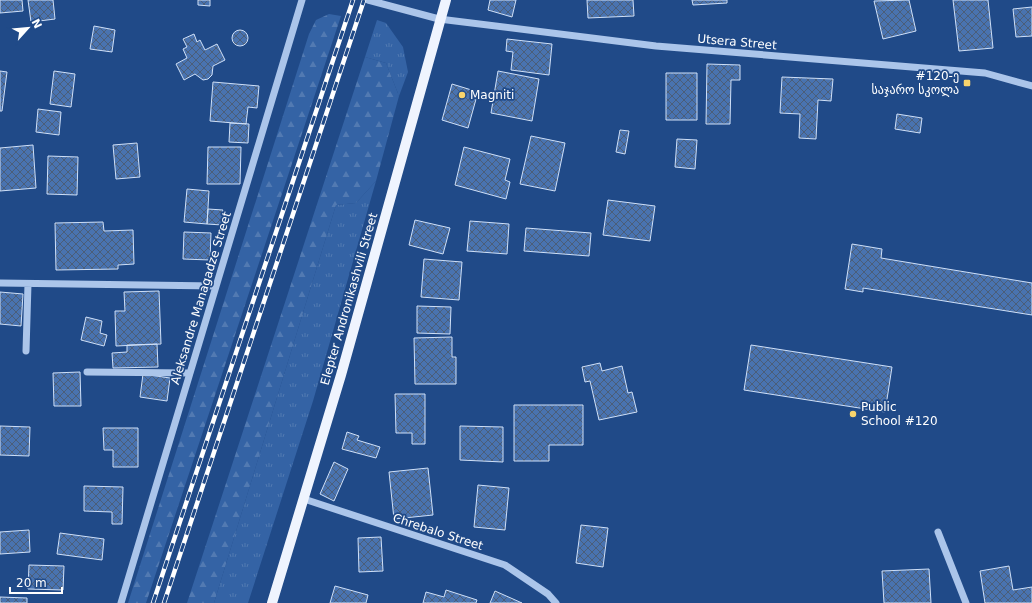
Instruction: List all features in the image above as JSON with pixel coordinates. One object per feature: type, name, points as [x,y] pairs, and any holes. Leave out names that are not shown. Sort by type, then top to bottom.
[{"type":"main road","name":"Elepter Andronikashvili Street","points":[[272,603],[341,375],[439,19],[446,0]]},
{"type":"street","name":"Aleksandre Managadze Street","points":[[121,603],[302,0]]},
{"type":"street","name":"Utsera Street","points":[[368,0],[439,19],[656,46],[985,73],[1032,86]]},
{"type":"street","points":[[0,283],[216,286]]},
{"type":"street","points":[[26,351],[28,284]]},
{"type":"street","points":[[87,372],[190,373]]},
{"type":"street","name":"Chrebalo Street","points":[[304,499],[505,565],[548,594],[556,603]]},
{"type":"street","points":[[938,532],[966,603]]},
{"type":"green space","points":[[329,14],[341,16],[146,603],[128,603],[309,34],[316,20]]},
{"type":"green space","points":[[377,20],[386,23],[403,47],[408,72],[399,96],[386,63],[365,57]]},
{"type":"green space","points":[[365,57],[386,63],[399,96],[376,181],[356,203],[336,205],[214,603],[187,603]]},
{"type":"green space","points":[[376,181],[313,401],[248,603],[214,603],[336,205],[356,203]]},
{"type":"building","points":[[0,0],[22,0],[23,11],[0,13]]},
{"type":"building","points":[[28,0],[53,0],[55,19],[31,22]]},
{"type":"building","points":[[198,0],[210,0],[210,6],[198,5]]},
{"type":"building","points":[[490,0],[516,0],[512,17],[488,10]]},
{"type":"building","points":[[587,0],[633,0],[634,16],[588,18]]},
{"type":"building","points":[[692,0],[727,0],[727,3],[693,5]]},
{"type":"building","points":[[909,0],[916,31],[883,39],[874,1]]},
{"type":"building","points":[[953,0],[988,0],[993,48],[959,51]]},
{"type":"building","points":[[1032,7],[1032,36],[1016,37],[1013,9]]},
{"type":"building","points":[[94,26],[115,30],[112,52],[90,49]]},
{"type":"building","points":[[240,30],[246,32],[248,38],[246,44],[240,46],[234,44],[232,38],[234,32]]},
{"type":"building","points":[[194,34],[197,42],[200,40],[205,50],[217,44],[225,60],[213,66],[212,75],[208,79],[203,80],[195,74],[184,80],[176,64],[187,58],[183,49],[187,47],[183,39]]},
{"type":"building","points":[[507,39],[552,44],[549,75],[511,70],[513,52],[506,51]]},
{"type":"building","points":[[707,64],[740,65],[740,80],[731,80],[730,124],[706,124]]},
{"type":"building","points":[[0,71],[7,72],[2,111],[0,111]]},
{"type":"building","points":[[54,71],[75,74],[71,107],[50,104]]},
{"type":"building","points":[[498,71],[539,79],[532,121],[491,113]]},
{"type":"building","points":[[666,73],[697,73],[697,120],[666,120]]},
{"type":"building","points":[[782,77],[833,79],[831,101],[818,100],[816,139],[799,138],[800,114],[780,113]]},
{"type":"building","points":[[213,82],[259,86],[257,108],[248,107],[246,124],[210,121]]},
{"type":"building","points":[[452,84],[478,92],[468,128],[442,120]]},
{"type":"building","points":[[38,109],[61,112],[59,135],[36,132]]},
{"type":"building","points":[[897,114],[922,118],[920,133],[895,129]]},
{"type":"building","points":[[230,123],[249,124],[248,143],[229,142]]},
{"type":"building","points":[[620,130],[629,131],[625,154],[616,152]]},
{"type":"building","points":[[531,136],[565,143],[555,191],[520,184]]},
{"type":"building","points":[[677,139],[697,140],[695,169],[675,167]]},
{"type":"building","points":[[137,143],[140,177],[116,179],[113,145]]},
{"type":"building","points":[[33,145],[36,188],[0,191],[0,148]]},
{"type":"building","points":[[208,147],[241,147],[240,184],[207,184]]},
{"type":"building","points":[[464,147],[510,159],[505,180],[510,182],[506,199],[455,185]]},
{"type":"building","points":[[48,156],[78,157],[77,195],[47,194]]},
{"type":"building","points":[[187,189],[209,191],[207,224],[184,222]]},
{"type":"building","points":[[608,200],[655,206],[650,241],[603,235]]},
{"type":"building","points":[[208,209],[223,210],[222,225],[207,224]]},
{"type":"building","points":[[415,220],[450,228],[443,254],[409,245]]},
{"type":"building","points":[[470,221],[509,224],[507,254],[467,251]]},
{"type":"building","points":[[103,222],[104,231],[133,230],[134,264],[118,265],[118,269],[56,270],[55,223]]},
{"type":"building","points":[[526,228],[591,233],[589,256],[524,251]]},
{"type":"building","points":[[184,232],[211,233],[210,260],[183,259]]},
{"type":"building","points":[[852,244],[882,249],[881,258],[1032,283],[1032,315],[863,288],[863,292],[845,289]]},
{"type":"building","points":[[424,259],[462,262],[459,300],[421,297]]},
{"type":"building","points":[[159,291],[161,344],[116,346],[115,311],[125,311],[124,292]]},
{"type":"building","points":[[0,292],[23,294],[21,326],[0,324]]},
{"type":"building","points":[[417,306],[451,307],[450,334],[417,333]]},
{"type":"building","points":[[86,317],[102,321],[100,333],[107,335],[104,346],[81,340]]},
{"type":"building","points":[[452,337],[452,357],[456,357],[456,384],[415,384],[414,338]]},
{"type":"building","points":[[157,344],[158,367],[113,368],[112,353],[127,352],[127,345]]},
{"type":"building","points":[[751,345],[892,367],[885,412],[744,390]]},
{"type":"building","points":[[600,363],[602,371],[622,366],[628,393],[632,392],[637,412],[599,420],[590,381],[585,382],[582,367]]},
{"type":"building","points":[[80,372],[81,406],[54,406],[53,373]]},
{"type":"building","points":[[143,374],[170,378],[167,401],[140,397]]},
{"type":"building","points":[[395,394],[425,394],[425,444],[412,444],[412,433],[396,433]]},
{"type":"building","points":[[514,405],[583,405],[583,445],[549,445],[549,461],[514,461]]},
{"type":"building","points":[[0,426],[30,427],[29,456],[0,455]]},
{"type":"building","points":[[460,426],[503,427],[503,462],[460,460]]},
{"type":"building","points":[[103,428],[138,428],[138,467],[113,467],[113,450],[104,450]]},
{"type":"building","points":[[347,432],[359,436],[357,440],[380,447],[376,458],[342,449]]},
{"type":"building","points":[[334,462],[348,469],[334,501],[320,494]]},
{"type":"building","points":[[428,468],[433,515],[394,519],[389,472]]},
{"type":"building","points":[[478,485],[509,488],[505,530],[474,527]]},
{"type":"building","points":[[84,486],[123,487],[122,524],[112,524],[112,512],[84,511]]},
{"type":"building","points":[[581,525],[608,528],[603,567],[576,563]]},
{"type":"building","points":[[29,530],[30,552],[0,554],[0,532]]},
{"type":"building","points":[[60,533],[104,539],[102,560],[57,554]]},
{"type":"building","points":[[381,537],[383,571],[359,572],[358,538]]},
{"type":"building","points":[[29,565],[64,566],[63,590],[28,589]]},
{"type":"building","points":[[1009,566],[1013,590],[1032,587],[1032,603],[985,603],[980,571]]},
{"type":"building","points":[[929,569],[931,603],[884,603],[882,571]]},
{"type":"building","points":[[335,586],[368,595],[366,603],[330,603]]},
{"type":"building","points":[[446,590],[477,600],[476,603],[423,603],[426,592],[444,597]]},
{"type":"building","points":[[495,591],[522,603],[490,603]]},
{"type":"building","points":[[0,597],[27,598],[27,603],[0,603]]},
{"type":"railway","points":[[153,603],[353,0]]},
{"type":"railway","points":[[164,603],[364,0]]},
{"type":"place","name":"#120-ე საჯარო სკოლა","points":[[967,83]]},
{"type":"place","name":"Magniti","points":[[462,95]]},
{"type":"place","name":"Public School #120","points":[[853,414]]}]
